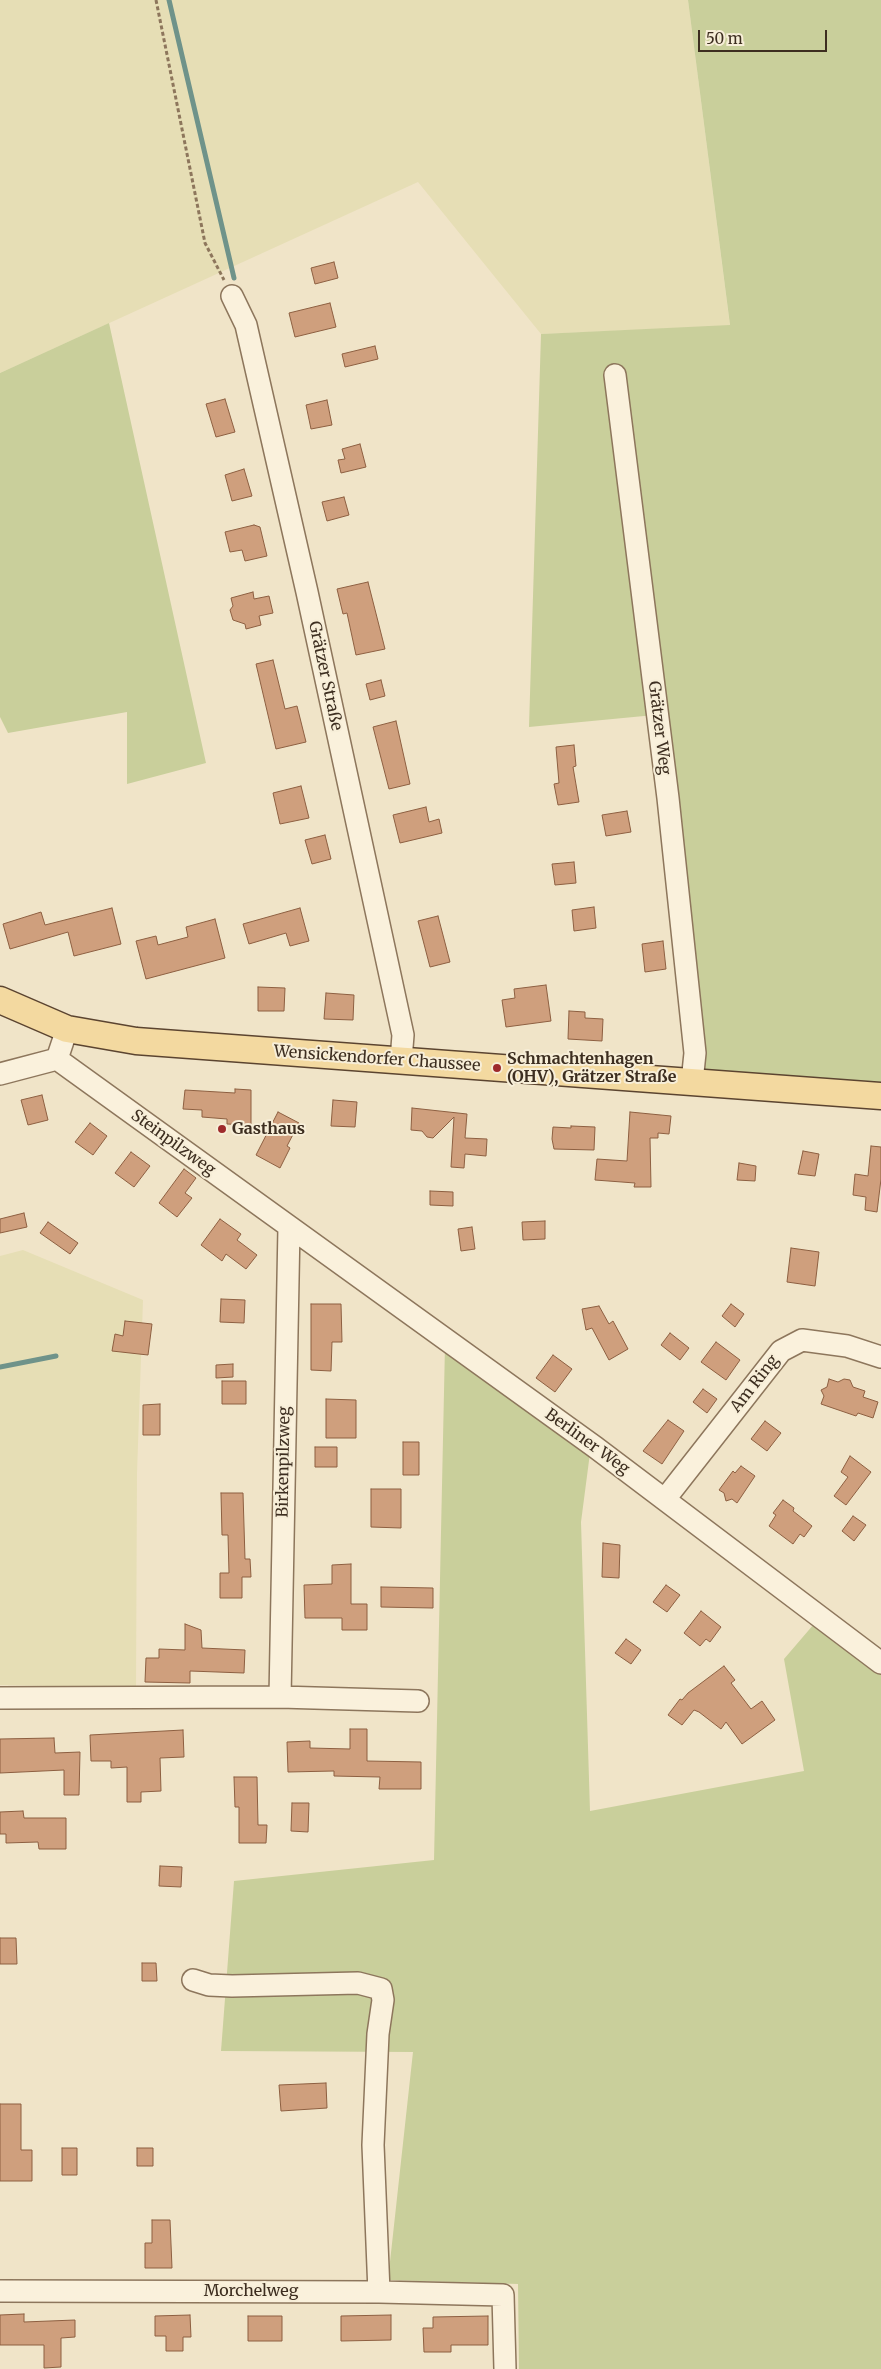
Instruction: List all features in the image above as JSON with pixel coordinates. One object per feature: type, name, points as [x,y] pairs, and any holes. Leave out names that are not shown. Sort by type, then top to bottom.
[{"type":"main road","name":"Wensickendorfer Chaussee","points":[[0,1000],[67,1029],[136,1041],[881,1096]]},
{"type":"street","name":"Grätzer Straße","points":[[232,296],[246,325],[307,592],[403,1035],[401,1060]]},
{"type":"street","name":"Grätzer Weg","points":[[615,375],[669,808],[695,1053],[692,1082]]},
{"type":"street","points":[[0,1074],[57,1059],[67,1029]]},
{"type":"street","name":"Steinpilzweg","points":[[57,1059],[289,1227]]},
{"type":"street","name":"Berliner Weg","points":[[289,1227],[665,1499],[881,1663]]},
{"type":"street","name":"Birkenpilzweg","points":[[280,1697],[289,1227]]},
{"type":"street","name":"Am Ring","points":[[665,1499],[781,1351],[802,1340],[847,1346],[881,1357]]},
{"type":"street","points":[[0,1698],[280,1697],[418,1701]]},
{"type":"street","points":[[193,1980],[209,1985],[232,1986],[358,1983],[372,1985],[381,1989],[383,2000],[378,2034],[373,2145],[379,2292]]},
{"type":"street","name":"Morchelweg","points":[[0,2291],[379,2292],[503,2295],[504,2369]]},
{"type":"path","points":[[156,0],[205,243],[232,296]]},
{"type":"shaded area","points":[[0,0],[688,0],[730,326],[541,334],[418,182],[0,373]]},
{"type":"shaded area","points":[[23,1250],[143,1300],[137,1473],[136,1688],[0,1685],[0,1256]]},
{"type":"green space","points":[[688,0],[881,0],[881,1091],[704,1078],[665,714],[529,727],[541,334],[730,325]]},
{"type":"green space","points":[[109,323],[206,763],[127,784],[127,712],[8,733],[0,717],[0,373]]},
{"type":"green space","points":[[445,1345],[590,1453],[581,1522],[590,1811],[804,1771],[784,1659],[820,1617],[881,1664],[881,2369],[519,2369],[518,2284],[388,2280],[413,2052],[221,2051],[234,1881],[434,1860]]},
{"type":"building","points":[[334,262],[338,278],[315,284],[311,268]]},
{"type":"building","points":[[330,303],[336,327],[295,337],[289,313]]},
{"type":"building","points":[[375,346],[378,359],[345,367],[342,354]]},
{"type":"building","points":[[225,399],[235,432],[216,437],[206,404]]},
{"type":"building","points":[[327,400],[332,425],[311,429],[306,405]]},
{"type":"building","points":[[360,444],[366,467],[341,473],[338,460],[345,459],[342,449]]},
{"type":"building","points":[[244,469],[252,496],[232,501],[225,475]]},
{"type":"building","points":[[344,497],[349,515],[327,521],[322,502]]},
{"type":"building","points":[[254,525],[260,527],[267,556],[245,561],[242,550],[230,552],[225,532]]},
{"type":"building","points":[[368,582],[385,649],[356,655],[347,613],[343,614],[337,589]]},
{"type":"building","points":[[253,592],[254,599],[269,596],[273,613],[259,616],[261,625],[246,629],[245,624],[233,620],[230,610],[233,606],[231,598]]},
{"type":"building","points":[[273,660],[285,709],[297,706],[306,742],[276,749],[256,664]]},
{"type":"building","points":[[381,680],[385,696],[370,700],[366,684]]},
{"type":"building","points":[[396,721],[410,784],[389,789],[373,727]]},
{"type":"building","points":[[574,745],[576,766],[573,767],[579,802],[558,805],[554,784],[559,783],[556,747]]},
{"type":"building","points":[[301,786],[309,818],[280,824],[273,793]]},
{"type":"building","points":[[426,807],[429,822],[439,819],[442,833],[400,843],[393,815]]},
{"type":"building","points":[[627,811],[631,832],[606,836],[602,815]]},
{"type":"building","points":[[325,835],[331,859],[312,864],[305,840]]},
{"type":"building","points":[[574,862],[576,883],[555,885],[552,864]]},
{"type":"building","points":[[594,907],[596,928],[574,931],[572,910]]},
{"type":"building","points":[[112,908],[121,944],[74,956],[68,932],[10,949],[3,924],[41,912],[45,925]]},
{"type":"building","points":[[300,908],[309,941],[290,946],[286,933],[249,944],[243,924]]},
{"type":"building","points":[[438,916],[450,962],[430,967],[418,921]]},
{"type":"building","points":[[215,919],[225,958],[146,979],[136,941],[156,936],[158,945],[188,937],[186,927]]},
{"type":"building","points":[[663,941],[666,969],[645,972],[642,944]]},
{"type":"building","points":[[546,985],[551,1021],[506,1027],[502,1000],[515,998],[514,989]]},
{"type":"building","points":[[258,987],[285,988],[284,1011],[258,1011]]},
{"type":"building","points":[[326,993],[354,995],[353,1020],[324,1019]]},
{"type":"building","points":[[569,1011],[585,1012],[585,1018],[603,1019],[602,1041],[568,1039]]},
{"type":"building","points":[[235,1089],[251,1090],[251,1125],[227,1124],[227,1119],[202,1117],[202,1110],[183,1109],[185,1090],[235,1093]]},
{"type":"building","points":[[42,1095],[48,1120],[28,1125],[21,1100]]},
{"type":"building","points":[[333,1100],[357,1102],[355,1127],[331,1126]]},
{"type":"building","points":[[412,1108],[467,1114],[465,1138],[487,1139],[486,1156],[465,1154],[464,1168],[451,1167],[454,1117],[433,1138],[427,1137],[422,1131],[411,1130]]},
{"type":"building","points":[[278,1112],[299,1123],[287,1146],[290,1148],[280,1168],[256,1155]]},
{"type":"building","points":[[630,1112],[671,1116],[669,1134],[658,1133],[658,1138],[650,1138],[651,1187],[634,1187],[635,1183],[595,1180],[597,1159],[627,1161]]},
{"type":"building","points":[[90,1123],[107,1136],[93,1155],[75,1142]]},
{"type":"building","points":[[571,1126],[595,1127],[594,1150],[554,1149],[552,1139],[553,1127],[571,1128]]},
{"type":"building","points":[[871,1146],[881,1147],[881,1179],[877,1212],[865,1210],[866,1197],[853,1195],[855,1174],[868,1176]]},
{"type":"building","points":[[803,1151],[819,1154],[815,1176],[798,1174]]},
{"type":"building","points":[[131,1152],[150,1166],[134,1187],[115,1173]]},
{"type":"building","points":[[739,1163],[756,1166],[755,1181],[737,1180]]},
{"type":"building","points":[[184,1169],[196,1178],[185,1193],[192,1198],[177,1217],[159,1203]]},
{"type":"building","points":[[430,1191],[453,1192],[453,1206],[430,1205]]},
{"type":"building","points":[[24,1213],[27,1227],[0,1233],[0,1219]]},
{"type":"building","points":[[220,1219],[241,1234],[237,1240],[257,1255],[246,1269],[226,1254],[222,1261],[201,1245]]},
{"type":"building","points":[[545,1221],[545,1239],[523,1240],[522,1222]]},
{"type":"building","points":[[48,1222],[78,1243],[70,1254],[40,1233]]},
{"type":"building","points":[[472,1227],[475,1249],[461,1251],[458,1229]]},
{"type":"building","points":[[791,1248],[819,1252],[815,1286],[787,1282]]},
{"type":"building","points":[[221,1299],[245,1300],[244,1323],[220,1322]]},
{"type":"building","points":[[311,1304],[341,1304],[342,1342],[332,1342],[331,1371],[311,1370]]},
{"type":"building","points":[[731,1304],[744,1314],[735,1327],[722,1316]]},
{"type":"building","points":[[599,1306],[609,1324],[613,1321],[628,1349],[609,1360],[592,1328],[586,1330],[582,1309]]},
{"type":"building","points":[[125,1321],[152,1324],[148,1355],[112,1351],[115,1334],[123,1336]]},
{"type":"building","points":[[670,1333],[689,1348],[680,1360],[661,1345]]},
{"type":"building","points":[[716,1342],[740,1360],[726,1380],[701,1362]]},
{"type":"building","points":[[553,1355],[572,1369],[555,1392],[536,1378]]},
{"type":"building","points":[[233,1364],[233,1377],[216,1378],[216,1365]]},
{"type":"building","points":[[829,1379],[838,1382],[844,1379],[850,1380],[853,1387],[865,1391],[863,1397],[878,1402],[873,1418],[858,1413],[856,1416],[821,1404],[824,1396],[821,1390],[827,1387]]},
{"type":"building","points":[[222,1381],[246,1381],[246,1404],[222,1404]]},
{"type":"building","points":[[703,1389],[717,1399],[707,1413],[693,1402]]},
{"type":"building","points":[[326,1399],[356,1400],[356,1438],[326,1438]]},
{"type":"building","points":[[160,1404],[160,1435],[143,1435],[143,1405]]},
{"type":"building","points":[[668,1420],[684,1431],[662,1464],[643,1451]]},
{"type":"building","points":[[765,1421],[781,1433],[767,1451],[751,1439]]},
{"type":"building","points":[[403,1442],[419,1442],[419,1475],[403,1475]]},
{"type":"building","points":[[315,1447],[337,1447],[337,1467],[315,1467]]},
{"type":"building","points":[[850,1456],[871,1472],[846,1505],[834,1496],[848,1477],[841,1472]]},
{"type":"building","points":[[741,1466],[755,1476],[737,1503],[732,1499],[726,1501],[724,1493],[719,1490],[733,1471],[735,1473]]},
{"type":"building","points":[[371,1489],[401,1489],[401,1528],[371,1527]]},
{"type":"building","points":[[221,1493],[243,1493],[245,1559],[250,1559],[251,1577],[242,1577],[242,1598],[220,1598],[220,1573],[229,1573],[228,1535],[222,1535]]},
{"type":"building","points":[[783,1500],[794,1508],[793,1511],[812,1526],[804,1537],[800,1534],[793,1544],[769,1526],[776,1515],[773,1513]]},
{"type":"building","points":[[853,1516],[866,1525],[854,1541],[842,1531]]},
{"type":"building","points":[[603,1543],[620,1545],[619,1578],[602,1577]]},
{"type":"building","points":[[351,1564],[351,1604],[367,1604],[367,1630],[342,1630],[342,1618],[305,1618],[304,1585],[332,1584],[332,1565]]},
{"type":"building","points":[[666,1585],[680,1595],[667,1612],[653,1602]]},
{"type":"building","points":[[381,1587],[433,1588],[433,1608],[381,1607]]},
{"type":"building","points":[[701,1611],[721,1627],[710,1642],[706,1639],[700,1646],[684,1633]]},
{"type":"building","points":[[185,1624],[201,1630],[202,1648],[245,1650],[244,1673],[190,1671],[190,1683],[145,1682],[146,1658],[159,1658],[159,1649],[185,1650]]},
{"type":"building","points":[[626,1639],[641,1650],[631,1664],[615,1653]]},
{"type":"building","points":[[724,1666],[735,1680],[731,1683],[751,1709],[762,1701],[775,1720],[742,1744],[726,1722],[721,1729],[694,1710],[682,1725],[668,1715],[680,1699],[682,1700],[688,1693]]},
{"type":"building","points":[[350,1729],[367,1729],[367,1761],[421,1762],[421,1789],[379,1789],[380,1777],[334,1776],[334,1771],[288,1772],[287,1742],[310,1741],[310,1748],[350,1749]]},
{"type":"building","points":[[183,1730],[184,1757],[160,1758],[161,1791],[141,1792],[141,1802],[127,1802],[127,1767],[111,1768],[111,1761],[91,1761],[90,1735]]},
{"type":"building","points":[[54,1738],[55,1753],[80,1752],[79,1795],[64,1795],[64,1770],[0,1773],[0,1739]]},
{"type":"building","points":[[234,1777],[257,1777],[258,1825],[267,1825],[266,1843],[239,1843],[239,1807],[235,1807]]},
{"type":"building","points":[[292,1803],[309,1803],[308,1832],[291,1831]]},
{"type":"building","points":[[23,1811],[24,1818],[66,1818],[66,1849],[39,1849],[38,1842],[6,1843],[6,1834],[0,1834],[0,1812]]},
{"type":"building","points":[[160,1866],[182,1867],[181,1887],[159,1886]]},
{"type":"building","points":[[0,1938],[16,1938],[17,1964],[0,1964]]},
{"type":"building","points":[[142,1963],[156,1963],[157,1981],[142,1981]]},
{"type":"building","points":[[326,2083],[327,2108],[281,2111],[279,2085]]},
{"type":"building","points":[[0,2104],[21,2104],[21,2150],[32,2150],[32,2181],[0,2181]]},
{"type":"building","points":[[62,2148],[77,2148],[77,2175],[62,2175]]},
{"type":"building","points":[[137,2148],[153,2148],[153,2166],[137,2166]]},
{"type":"building","points":[[152,2220],[170,2220],[172,2268],[145,2268],[145,2243],[152,2243]]},
{"type":"building","points":[[24,2314],[24,2322],[75,2320],[75,2337],[61,2338],[61,2367],[44,2368],[44,2345],[0,2345],[0,2315]]},
{"type":"building","points":[[190,2315],[191,2337],[183,2337],[183,2351],[166,2351],[166,2336],[155,2336],[155,2316]]},
{"type":"building","points":[[391,2315],[391,2340],[341,2341],[341,2316]]},
{"type":"building","points":[[248,2316],[282,2316],[282,2341],[248,2341]]},
{"type":"building","points":[[488,2316],[488,2345],[451,2345],[451,2352],[424,2352],[423,2328],[433,2328],[433,2317]]},
{"type":"waterway","points":[[169,0],[234,278]]},
{"type":"waterway","points":[[0,1367],[56,1356]]},
{"type":"place","name":"Schmachtenhagen (OHV), Grätzer Straße","points":[[497,1068]]},
{"type":"place","name":"Gasthaus","points":[[222,1129]]}]
